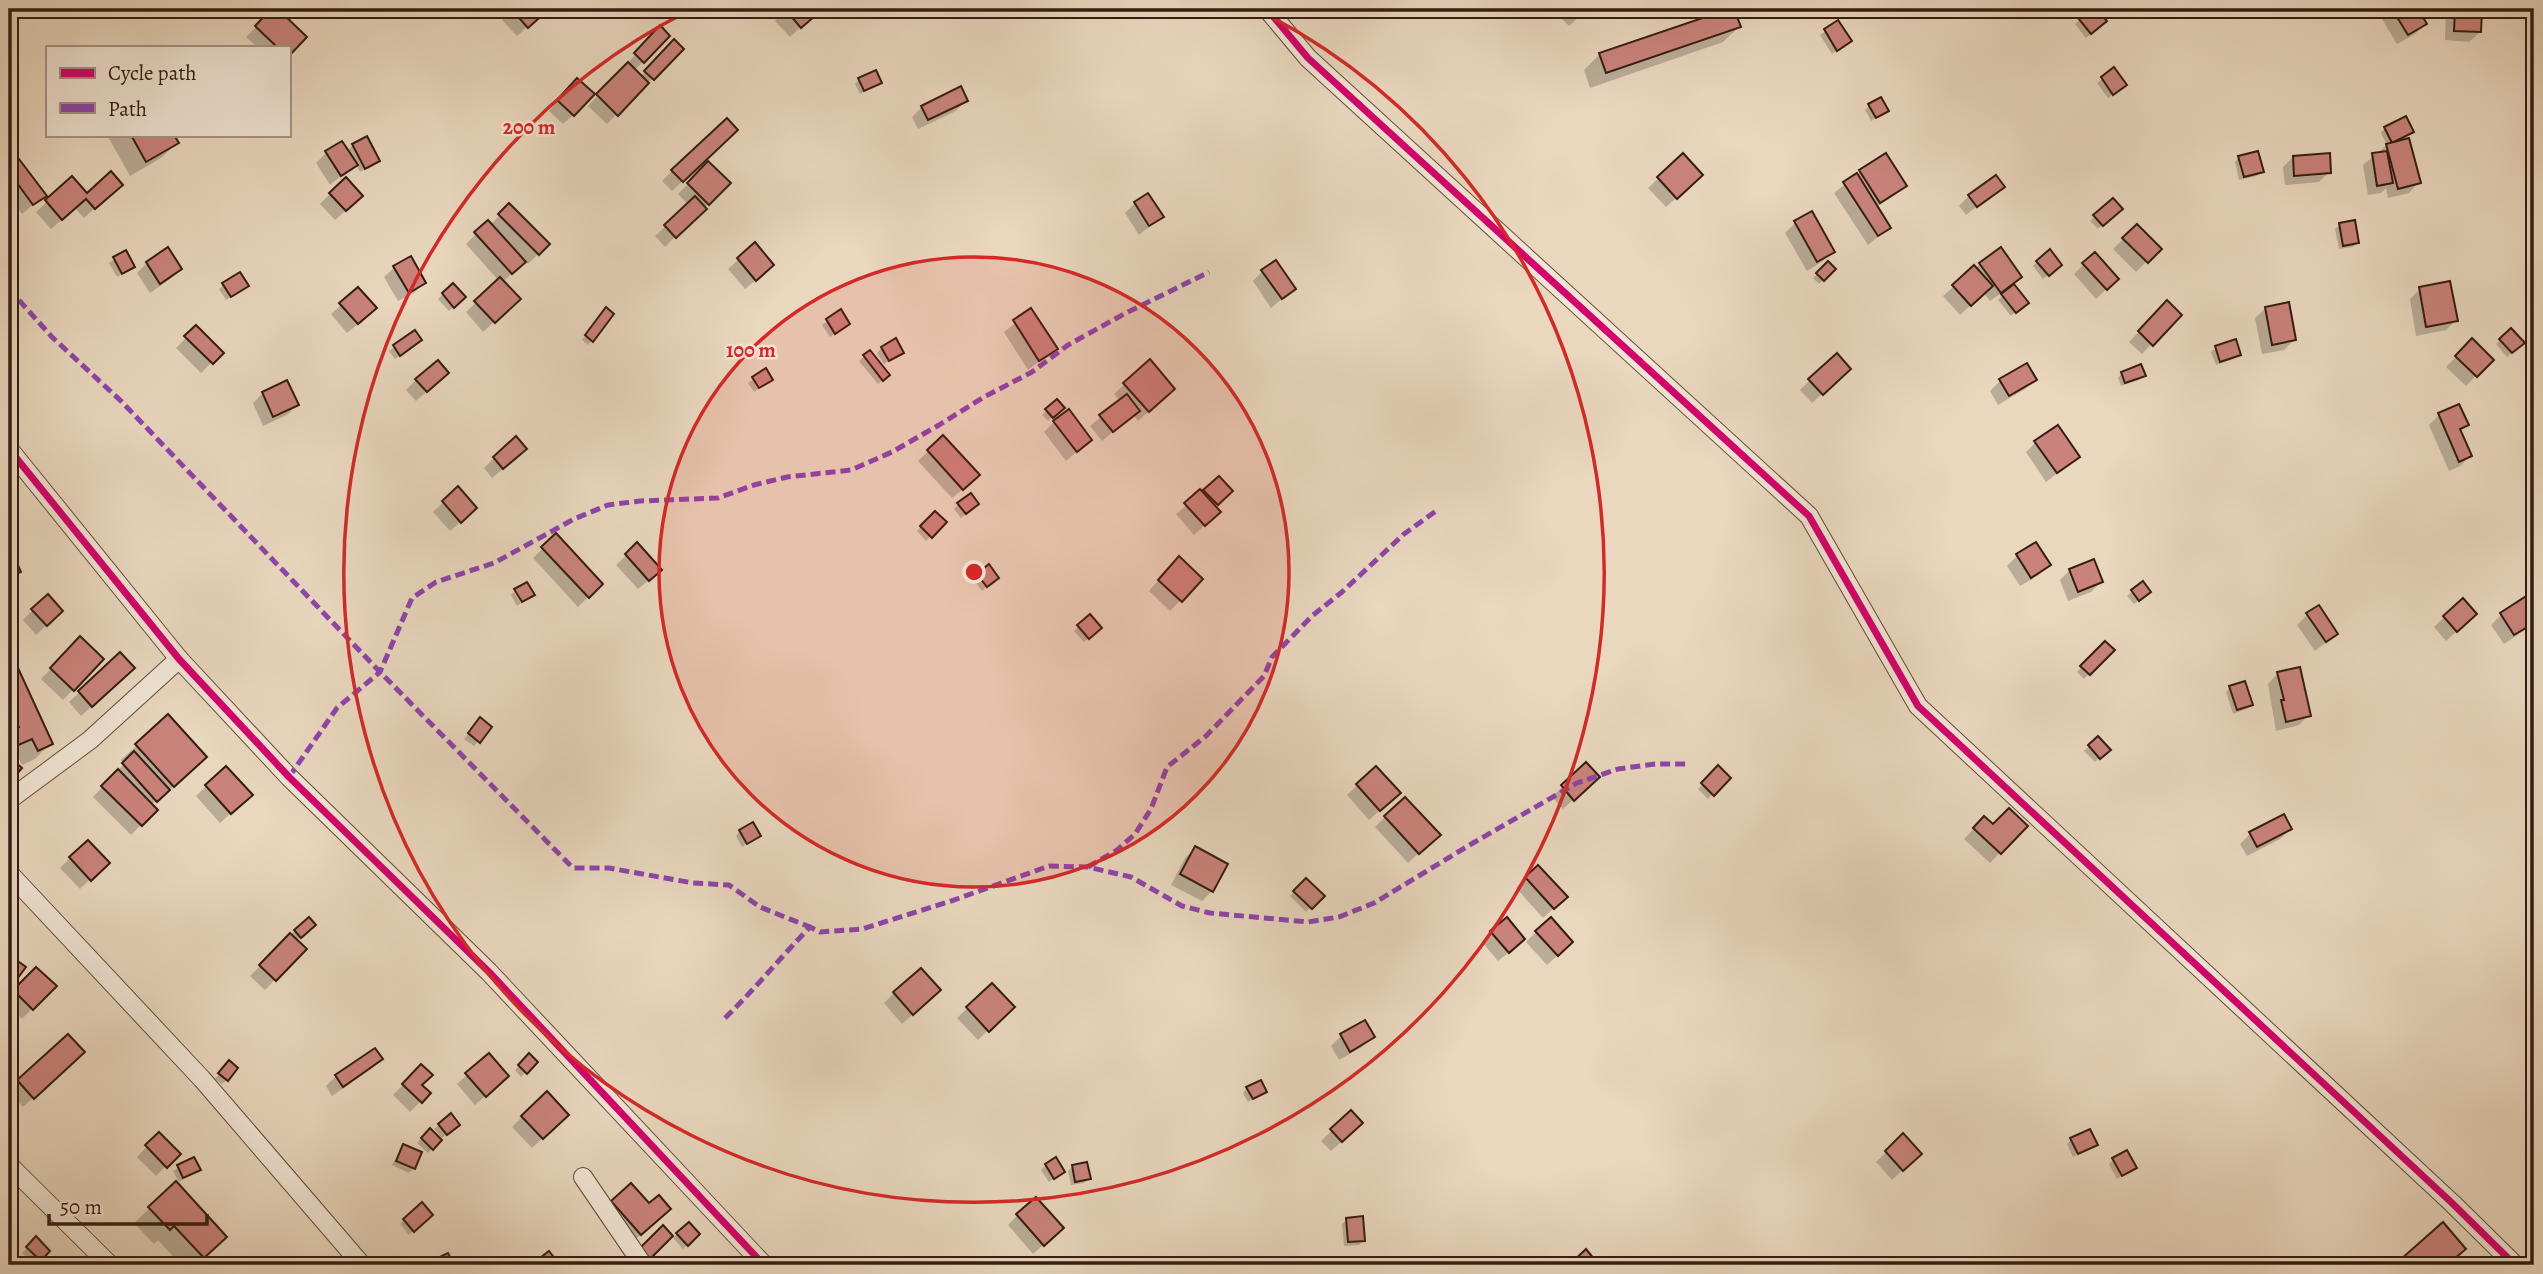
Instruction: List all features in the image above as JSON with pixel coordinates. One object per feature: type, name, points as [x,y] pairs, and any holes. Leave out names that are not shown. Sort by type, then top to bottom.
[{"type":"street","points":[[1267,9],[1308,58],[1809,516],[1919,706],[2452,1203],[2515,1265]]},
{"type":"street","points":[[9,449],[180,659],[289,777],[489,972],[764,1265]]},
{"type":"street","points":[[9,800],[90,740],[180,659]]},
{"type":"street","points":[[9,873],[202,1079],[362,1265]]},
{"type":"street","points":[[9,1165],[110,1265]]},
{"type":"street","points":[[583,1177],[643,1265]]},
{"type":"building","points":[[271,9],[278,9],[307,37],[290,55],[290,46],[276,46],[255,26]]},
{"type":"building","points":[[511,9],[549,9],[528,28]]},
{"type":"building","points":[[785,9],[823,9],[801,28]]},
{"type":"building","points":[[1734,9],[1741,27],[1606,73],[1599,53]]},
{"type":"building","points":[[2090,9],[2097,9],[2107,21],[2091,34],[2078,18]]},
{"type":"building","points":[[2392,9],[2418,9],[2427,24],[2408,35]]},
{"type":"building","points":[[2455,9],[2482,9],[2481,32],[2454,31]]},
{"type":"building","points":[[1838,20],[1852,41],[1837,51],[1824,29]]},
{"type":"building","points":[[660,25],[670,36],[644,63],[634,53]]},
{"type":"building","points":[[674,39],[684,49],[654,80],[644,71]]},
{"type":"building","points":[[628,62],[649,83],[618,116],[596,94]]},
{"type":"building","points":[[2114,67],[2127,85],[2113,95],[2101,77]]},
{"type":"building","points":[[876,70],[882,83],[864,91],[858,78]]},
{"type":"building","points":[[577,78],[595,94],[574,116],[557,100]]},
{"type":"building","points":[[961,86],[968,101],[928,120],[921,106]]},
{"type":"building","points":[[1881,97],[1889,111],[1876,118],[1868,104]]},
{"type":"building","points":[[2406,116],[2414,132],[2392,143],[2384,127]]},
{"type":"building","points":[[727,118],[738,130],[683,182],[671,170]]},
{"type":"building","points":[[132,136],[175,136],[179,143],[146,162]]},
{"type":"building","points":[[367,136],[380,161],[365,169],[352,144]]},
{"type":"building","points":[[2409,138],[2421,183],[2398,189],[2386,144]]},
{"type":"building","points":[[342,141],[358,165],[341,176],[325,151]]},
{"type":"building","points":[[2258,151],[2264,172],[2244,177],[2238,156]]},
{"type":"building","points":[[2387,151],[2393,183],[2377,186],[2372,153]]},
{"type":"building","points":[[1683,153],[1703,175],[1677,199],[1657,177]]},
{"type":"building","points":[[1886,153],[1907,186],[1880,203],[1859,170]]},
{"type":"building","points":[[2330,153],[2331,173],[2294,176],[2293,156]]},
{"type":"building","points":[[19,159],[47,196],[33,205],[9,172],[9,166]]},
{"type":"building","points":[[708,161],[731,183],[709,205],[687,183]]},
{"type":"building","points":[[111,171],[123,185],[95,209],[86,199],[62,220],[45,200],[72,176],[87,193]]},
{"type":"building","points":[[1857,173],[1891,228],[1878,236],[1843,182]]},
{"type":"building","points":[[1996,175],[2005,187],[1977,207],[1968,195]]},
{"type":"building","points":[[346,177],[363,196],[346,211],[329,193]]},
{"type":"building","points":[[1148,193],[1164,217],[1149,226],[1134,202]]},
{"type":"building","points":[[695,196],[707,209],[676,238],[664,225]]},
{"type":"building","points":[[2113,198],[2123,209],[2103,226],[2093,215]]},
{"type":"building","points":[[509,203],[550,244],[539,255],[498,214]]},
{"type":"building","points":[[1812,211],[1835,252],[1817,262],[1794,221]]},
{"type":"building","points":[[488,220],[526,262],[512,274],[474,232]]},
{"type":"building","points":[[2355,220],[2359,243],[2343,246],[2339,223]]},
{"type":"building","points":[[2137,224],[2162,249],[2148,263],[2122,238]]},
{"type":"building","points":[[755,242],[774,265],[756,281],[737,258]]},
{"type":"building","points":[[168,247],[182,269],[160,284],[146,262]]},
{"type":"building","points":[[2001,247],[2022,277],[2001,293],[1979,263]]},
{"type":"building","points":[[2050,249],[2062,265],[2049,276],[2036,261]]},
{"type":"building","points":[[126,250],[135,267],[122,274],[113,257]]},
{"type":"building","points":[[2095,252],[2119,279],[2107,290],[2082,263]]},
{"type":"building","points":[[411,256],[426,283],[409,293],[393,266]]},
{"type":"building","points":[[1276,260],[1296,289],[1282,299],[1261,270]]},
{"type":"building","points":[[1828,261],[1836,269],[1824,281],[1816,273]]},
{"type":"building","points":[[1974,265],[1993,286],[1971,306],[1952,285]]},
{"type":"building","points":[[240,272],[249,286],[231,297],[222,283]]},
{"type":"building","points":[[500,277],[521,299],[495,323],[474,301]]},
{"type":"building","points":[[2450,281],[2458,321],[2426,327],[2419,287]]},
{"type":"building","points":[[453,283],[466,297],[454,308],[442,293]]},
{"type":"building","points":[[2014,284],[2029,303],[2016,313],[2001,294]]},
{"type":"building","points":[[358,287],[377,308],[358,324],[339,303]]},
{"type":"building","points":[[2167,300],[2182,315],[2153,346],[2138,331]]},
{"type":"building","points":[[2289,302],[2296,340],[2272,345],[2265,307]]},
{"type":"building","points":[[606,307],[614,314],[593,342],[585,335]]},
{"type":"building","points":[[1031,308],[1058,349],[1039,361],[1013,320]]},
{"type":"building","points":[[841,309],[850,324],[835,334],[826,319]]},
{"type":"building","points":[[196,325],[224,353],[213,364],[184,336]]},
{"type":"building","points":[[2511,328],[2525,343],[2512,353],[2499,339]]},
{"type":"building","points":[[415,330],[422,340],[400,356],[393,345]]},
{"type":"building","points":[[896,338],[904,353],[889,361],[881,347]]},
{"type":"building","points":[[2472,338],[2494,360],[2477,377],[2455,356]]},
{"type":"building","points":[[2236,339],[2241,355],[2220,362],[2215,346]]},
{"type":"building","points":[[870,350],[890,375],[883,381],[863,355]]},
{"type":"building","points":[[1837,353],[1851,369],[1823,395],[1808,379]]},
{"type":"building","points":[[1150,359],[1175,389],[1149,412],[1123,383]]},
{"type":"building","points":[[438,360],[449,373],[427,392],[415,379]]},
{"type":"building","points":[[2027,363],[2037,380],[2009,396],[1999,379]]},
{"type":"building","points":[[2141,364],[2146,376],[2125,383],[2121,372]]},
{"type":"building","points":[[766,368],[773,380],[759,388],[752,377]]},
{"type":"building","points":[[287,380],[299,405],[273,417],[262,392]]},
{"type":"building","points":[[1127,394],[1140,411],[1113,432],[1099,415]]},
{"type":"building","points":[[1057,399],[1065,408],[1053,418],[1045,409]]},
{"type":"building","points":[[2459,404],[2469,425],[2460,429],[2472,456],[2459,462],[2438,413]]},
{"type":"building","points":[[1069,409],[1092,440],[1077,452],[1053,421]]},
{"type":"building","points":[[2058,425],[2080,457],[2057,473],[2034,441]]},
{"type":"building","points":[[943,435],[980,475],[963,490],[927,450]]},
{"type":"building","points":[[516,436],[527,449],[503,469],[493,457]]},
{"type":"building","points":[[1219,476],[1233,491],[1218,505],[1203,490]]},
{"type":"building","points":[[458,486],[477,508],[461,523],[442,501]]},
{"type":"building","points":[[1200,489],[1221,512],[1205,526],[1184,503]]},
{"type":"building","points":[[971,493],[979,504],[966,514],[957,503]]},
{"type":"building","points":[[935,511],[947,522],[932,538],[920,526]]},
{"type":"building","points":[[556,533],[603,584],[589,598],[541,547]]},
{"type":"building","points":[[637,542],[662,570],[649,581],[625,554]]},
{"type":"building","points":[[2036,542],[2051,565],[2031,578],[2016,554]]},
{"type":"building","points":[[13,554],[21,572],[9,577],[9,556]]},
{"type":"building","points":[[1179,556],[1203,579],[1182,602],[1158,580]]},
{"type":"building","points":[[2094,559],[2103,582],[2078,592],[2069,569]]},
{"type":"building","points":[[989,564],[999,578],[987,587],[977,574]]},
{"type":"building","points":[[2143,581],[2151,592],[2139,601],[2131,590]]},
{"type":"building","points":[[527,582],[535,595],[522,602],[514,589]]},
{"type":"building","points":[[2531,593],[2534,598],[2534,623],[2514,635],[2500,613]]},
{"type":"building","points":[[48,594],[63,611],[47,626],[31,609]]},
{"type":"building","points":[[2463,598],[2477,614],[2457,632],[2443,616]]},
{"type":"building","points":[[2319,605],[2338,634],[2326,642],[2306,613]]},
{"type":"building","points":[[1090,614],[1102,628],[1089,639],[1077,625]]},
{"type":"building","points":[[80,636],[104,659],[74,691],[50,668]]},
{"type":"building","points":[[2105,641],[2115,650],[2090,675],[2080,666]]},
{"type":"building","points":[[120,652],[135,668],[92,707],[78,691]]},
{"type":"building","points":[[12,655],[53,744],[38,751],[32,739],[9,749],[9,732],[19,727],[9,705],[9,656]]},
{"type":"building","points":[[2300,667],[2311,716],[2286,722],[2277,672]]},
{"type":"building","points":[[2245,681],[2253,705],[2237,710],[2229,686]]},
{"type":"building","points":[[168,714],[207,757],[174,787],[135,744]]},
{"type":"building","points":[[480,717],[492,727],[480,743],[468,733]]},
{"type":"building","points":[[2098,736],[2111,750],[2100,759],[2088,745]]},
{"type":"building","points":[[134,751],[170,790],[157,802],[122,763]]},
{"type":"building","points":[[13,760],[22,768],[9,783],[9,765]]},
{"type":"building","points":[[1586,762],[1600,777],[1574,801],[1561,785]]},
{"type":"building","points":[[1718,765],[1731,778],[1714,796],[1701,783]]},
{"type":"building","points":[[226,766],[253,795],[231,814],[205,785]]},
{"type":"building","points":[[1376,766],[1401,793],[1380,811],[1356,784]]},
{"type":"building","points":[[118,769],[158,810],[142,826],[101,786]]},
{"type":"building","points":[[1405,797],[1441,835],[1419,854],[1384,816]]},
{"type":"building","points":[[2009,808],[2028,826],[2001,854],[1973,828],[1984,816],[1993,824]]},
{"type":"building","points":[[2284,814],[2292,829],[2257,847],[2249,832]]},
{"type":"building","points":[[753,822],[761,836],[747,844],[739,830]]},
{"type":"building","points":[[88,840],[110,863],[91,881],[69,857]]},
{"type":"building","points":[[1195,846],[1228,864],[1213,892],[1180,874]]},
{"type":"building","points":[[1538,865],[1568,897],[1554,909],[1525,877]]},
{"type":"building","points":[[1306,878],[1325,896],[1312,909],[1293,891]]},
{"type":"building","points":[[309,917],[316,925],[301,938],[294,930]]},
{"type":"building","points":[[1507,917],[1525,939],[1509,953],[1490,931]]},
{"type":"building","points":[[1551,917],[1573,942],[1558,956],[1535,931]]},
{"type":"building","points":[[290,933],[307,949],[276,981],[259,965]]},
{"type":"building","points":[[12,957],[26,967],[14,983],[9,979],[9,960]]},
{"type":"building","points":[[36,967],[57,986],[33,1010],[13,990]]},
{"type":"building","points":[[921,968],[941,990],[913,1015],[893,992]]},
{"type":"building","points":[[992,983],[1015,1007],[989,1032],[966,1007]]},
{"type":"building","points":[[1365,1020],[1375,1037],[1350,1052],[1340,1034]]},
{"type":"building","points":[[68,1034],[85,1052],[34,1099],[17,1080]]},
{"type":"building","points":[[375,1048],[383,1059],[343,1087],[335,1075]]},
{"type":"building","points":[[489,1053],[509,1076],[486,1097],[465,1073]]},
{"type":"building","points":[[529,1053],[538,1062],[527,1074],[518,1065]]},
{"type":"building","points":[[229,1060],[238,1068],[228,1081],[218,1073]]},
{"type":"building","points":[[421,1064],[433,1075],[422,1085],[431,1093],[422,1103],[402,1084]]},
{"type":"building","points":[[1261,1080],[1267,1092],[1253,1099],[1246,1087]]},
{"type":"building","points":[[547,1091],[569,1115],[543,1139],[521,1116]]},
{"type":"building","points":[[1351,1110],[1363,1123],[1342,1142],[1330,1129]]},
{"type":"building","points":[[451,1113],[460,1125],[447,1135],[438,1124]]},
{"type":"building","points":[[430,1128],[442,1140],[433,1150],[421,1138]]},
{"type":"building","points":[[2090,1129],[2098,1145],[2078,1154],[2070,1138]]},
{"type":"building","points":[[159,1132],[181,1154],[167,1168],[145,1145]]},
{"type":"building","points":[[1903,1133],[1922,1154],[1903,1171],[1885,1151]]},
{"type":"building","points":[[403,1144],[422,1152],[415,1169],[396,1161]]},
{"type":"building","points":[[2127,1150],[2137,1168],[2122,1176],[2112,1158]]},
{"type":"building","points":[[194,1157],[201,1170],[183,1178],[177,1165]]},
{"type":"building","points":[[1056,1157],[1065,1172],[1054,1179],[1045,1164]]},
{"type":"building","points":[[1087,1162],[1091,1179],[1075,1182],[1072,1165]]},
{"type":"building","points":[[176,1181],[227,1237],[204,1258],[174,1226],[170,1230],[148,1207]]},
{"type":"building","points":[[631,1183],[649,1203],[659,1195],[671,1209],[641,1235],[611,1201]]},
{"type":"building","points":[[1036,1197],[1064,1228],[1044,1246],[1016,1214]]},
{"type":"building","points":[[422,1202],[433,1215],[414,1232],[403,1219]]},
{"type":"building","points":[[1363,1216],[1365,1241],[1348,1242],[1346,1218]]},
{"type":"building","points":[[689,1222],[700,1234],[688,1246],[676,1233]]},
{"type":"building","points":[[2443,1222],[2466,1249],[2447,1265],[2406,1265],[2401,1259]]},
{"type":"building","points":[[663,1225],[673,1236],[650,1259],[639,1249]]},
{"type":"building","points":[[36,1236],[50,1251],[41,1261],[26,1247]]},
{"type":"building","points":[[1586,1249],[1599,1265],[1569,1265]]},
{"type":"building","points":[[549,1251],[560,1265],[531,1265]]},
{"type":"building","points":[[448,1253],[454,1265],[431,1265],[429,1262]]},
{"type":"marked path","points":[[289,777],[337,708],[380,672],[412,598],[436,582],[494,563],[574,519],[608,505],[718,498],[787,477],[851,470],[892,452],[984,397],[1032,372],[1068,345],[1124,314],[1209,272]]},
{"type":"marked path","points":[[9,289],[52,337],[121,401],[380,672],[573,868],[609,868],[693,883],[729,885],[760,907],[810,927]]},
{"type":"marked path","points":[[1088,867],[1117,850],[1135,834],[1151,809],[1167,767],[1206,736],[1264,676],[1272,657],[1312,616],[1404,534],[1436,511]]},
{"type":"marked path","points":[[725,1018],[810,927],[820,932],[862,929],[1049,866],[1088,867],[1131,877],[1182,906],[1210,913],[1308,922],[1339,917],[1374,903],[1577,783],[1618,769],[1655,764],[1688,764]]},
{"type":"cycle path","points":[[1267,9],[1308,58],[1809,516],[1918,706],[2452,1203],[2515,1265]]},
{"type":"cycle path","points":[[9,449],[179,659],[289,777],[489,972],[764,1265]]}]
